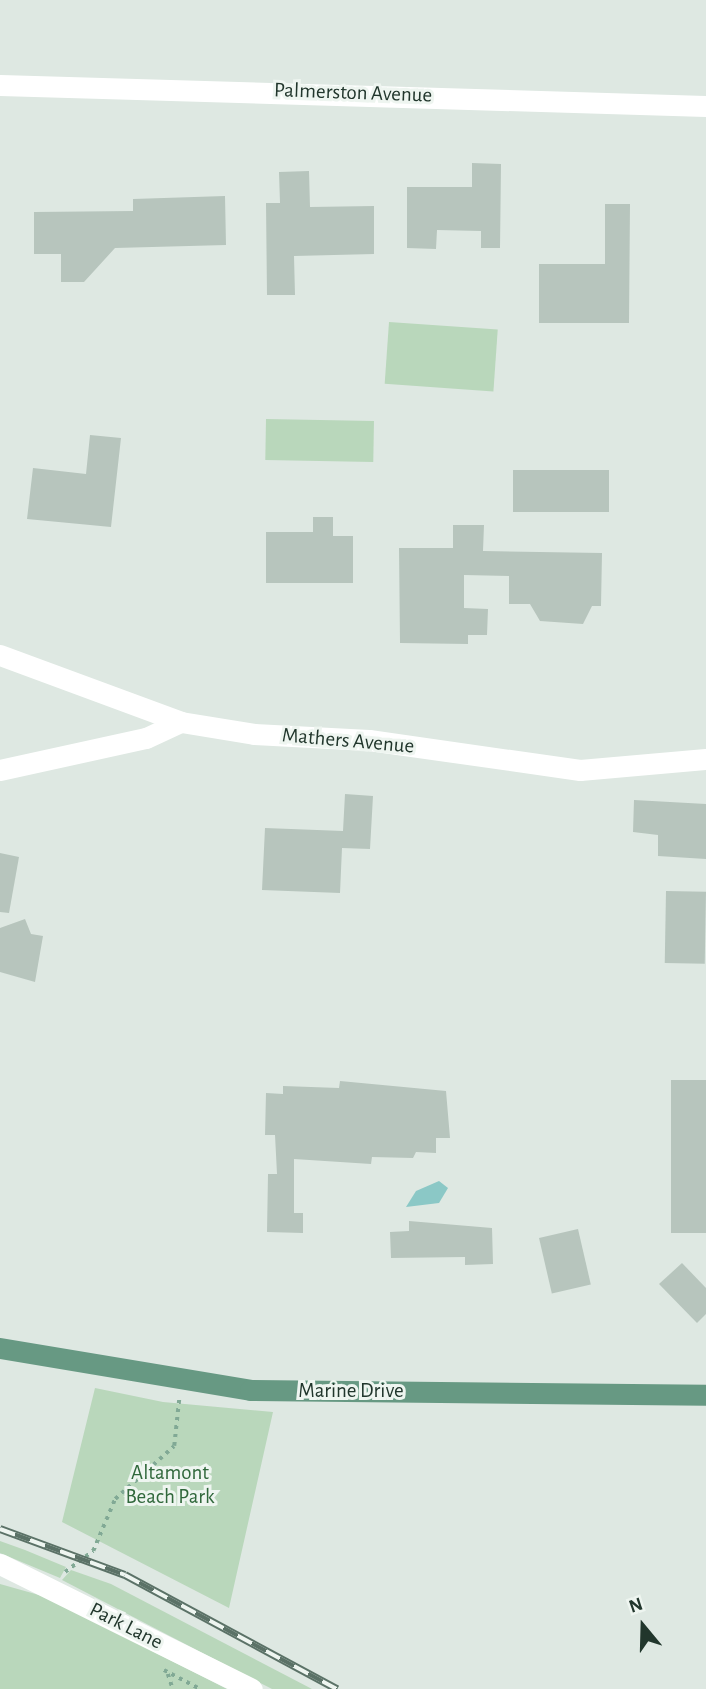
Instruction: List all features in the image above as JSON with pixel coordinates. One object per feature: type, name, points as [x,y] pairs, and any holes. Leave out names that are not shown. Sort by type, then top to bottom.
[{"type":"main road","name":"Marine Drive","points":[[0,1348],[250,1390],[706,1395]]},
{"type":"street","name":"Palmerston Avenue","points":[[0,85],[705,111]]},
{"type":"street","name":"Mathers Avenue","points":[[0,655],[181,722],[369,740],[580,770],[706,760]]},
{"type":"street","points":[[0,770],[146,738],[181,722]]},
{"type":"street","name":"Park Lane","points":[[0,1564],[252,1689]]},
{"type":"path","points":[[60,1580],[93,1551],[115,1499],[174,1446],[179,1396]]},
{"type":"path","points":[[169,1674],[173,1689]]},
{"type":"green space","points":[[389,322],[498,330],[493,391],[385,384]]},
{"type":"green space","points":[[266,419],[374,421],[373,462],[265,460]]},
{"type":"green space","name":"Altamont Beach Park","points":[[95,1388],[163,1402],[273,1412],[229,1608],[62,1522]]},
{"type":"green space","points":[[0,1541],[66,1567],[60,1578],[0,1553]]},
{"type":"green space","points":[[71,1570],[111,1584],[312,1689],[272,1689],[62,1580]]},
{"type":"green space","points":[[0,1584],[46,1597],[227,1689],[0,1689]]},
{"type":"water","points":[[439,1181],[448,1188],[439,1203],[406,1207],[416,1191]]},
{"type":"building","points":[[472,163],[501,164],[500,248],[481,248],[481,231],[437,230],[436,249],[407,248],[407,187],[472,187]]},
{"type":"building","points":[[309,171],[310,207],[374,206],[374,254],[294,256],[295,295],[267,295],[266,203],[280,203],[279,172]]},
{"type":"building","points":[[225,196],[226,245],[115,248],[84,282],[61,282],[61,254],[34,254],[34,212],[133,211],[133,199]]},
{"type":"building","points":[[605,204],[630,204],[629,323],[539,323],[539,264],[605,264]]},
{"type":"building","points":[[90,435],[121,438],[111,527],[27,519],[33,468],[86,474]]},
{"type":"building","points":[[513,470],[609,470],[609,512],[513,512]]},
{"type":"building","points":[[313,517],[333,517],[333,536],[353,536],[353,583],[266,583],[266,532],[313,532]]},
{"type":"building","points":[[453,525],[484,525],[483,551],[602,553],[601,606],[592,606],[583,624],[540,621],[530,604],[509,604],[509,576],[464,575],[464,608],[488,609],[487,635],[468,635],[468,644],[400,643],[399,548],[453,548]]},
{"type":"building","points":[[345,794],[373,796],[370,849],[342,848],[340,893],[262,890],[265,828],[343,831]]},
{"type":"building","points":[[634,800],[706,804],[706,859],[658,856],[658,835],[633,832]]},
{"type":"building","points":[[0,853],[19,857],[9,913],[0,912]]},
{"type":"building","points":[[666,891],[706,892],[705,964],[665,963]]},
{"type":"building","points":[[25,919],[31,934],[43,936],[35,982],[0,972],[0,928]]},
{"type":"building","points":[[671,1080],[706,1080],[706,1233],[671,1233]]},
{"type":"building","points":[[340,1081],[446,1091],[450,1138],[436,1138],[436,1153],[416,1152],[413,1158],[372,1157],[371,1164],[294,1159],[294,1213],[303,1213],[303,1233],[267,1232],[268,1174],[277,1174],[275,1135],[265,1135],[266,1093],[283,1094],[283,1086],[339,1088]]},
{"type":"building","points":[[409,1221],[492,1228],[493,1264],[465,1265],[465,1257],[391,1258],[390,1232],[409,1231]]},
{"type":"building","points":[[578,1229],[591,1285],[552,1294],[539,1238]]},
{"type":"building","points":[[682,1263],[706,1288],[706,1314],[697,1323],[659,1284]]},
{"type":"railway","points":[[0,1529],[125,1575],[337,1689]]}]
